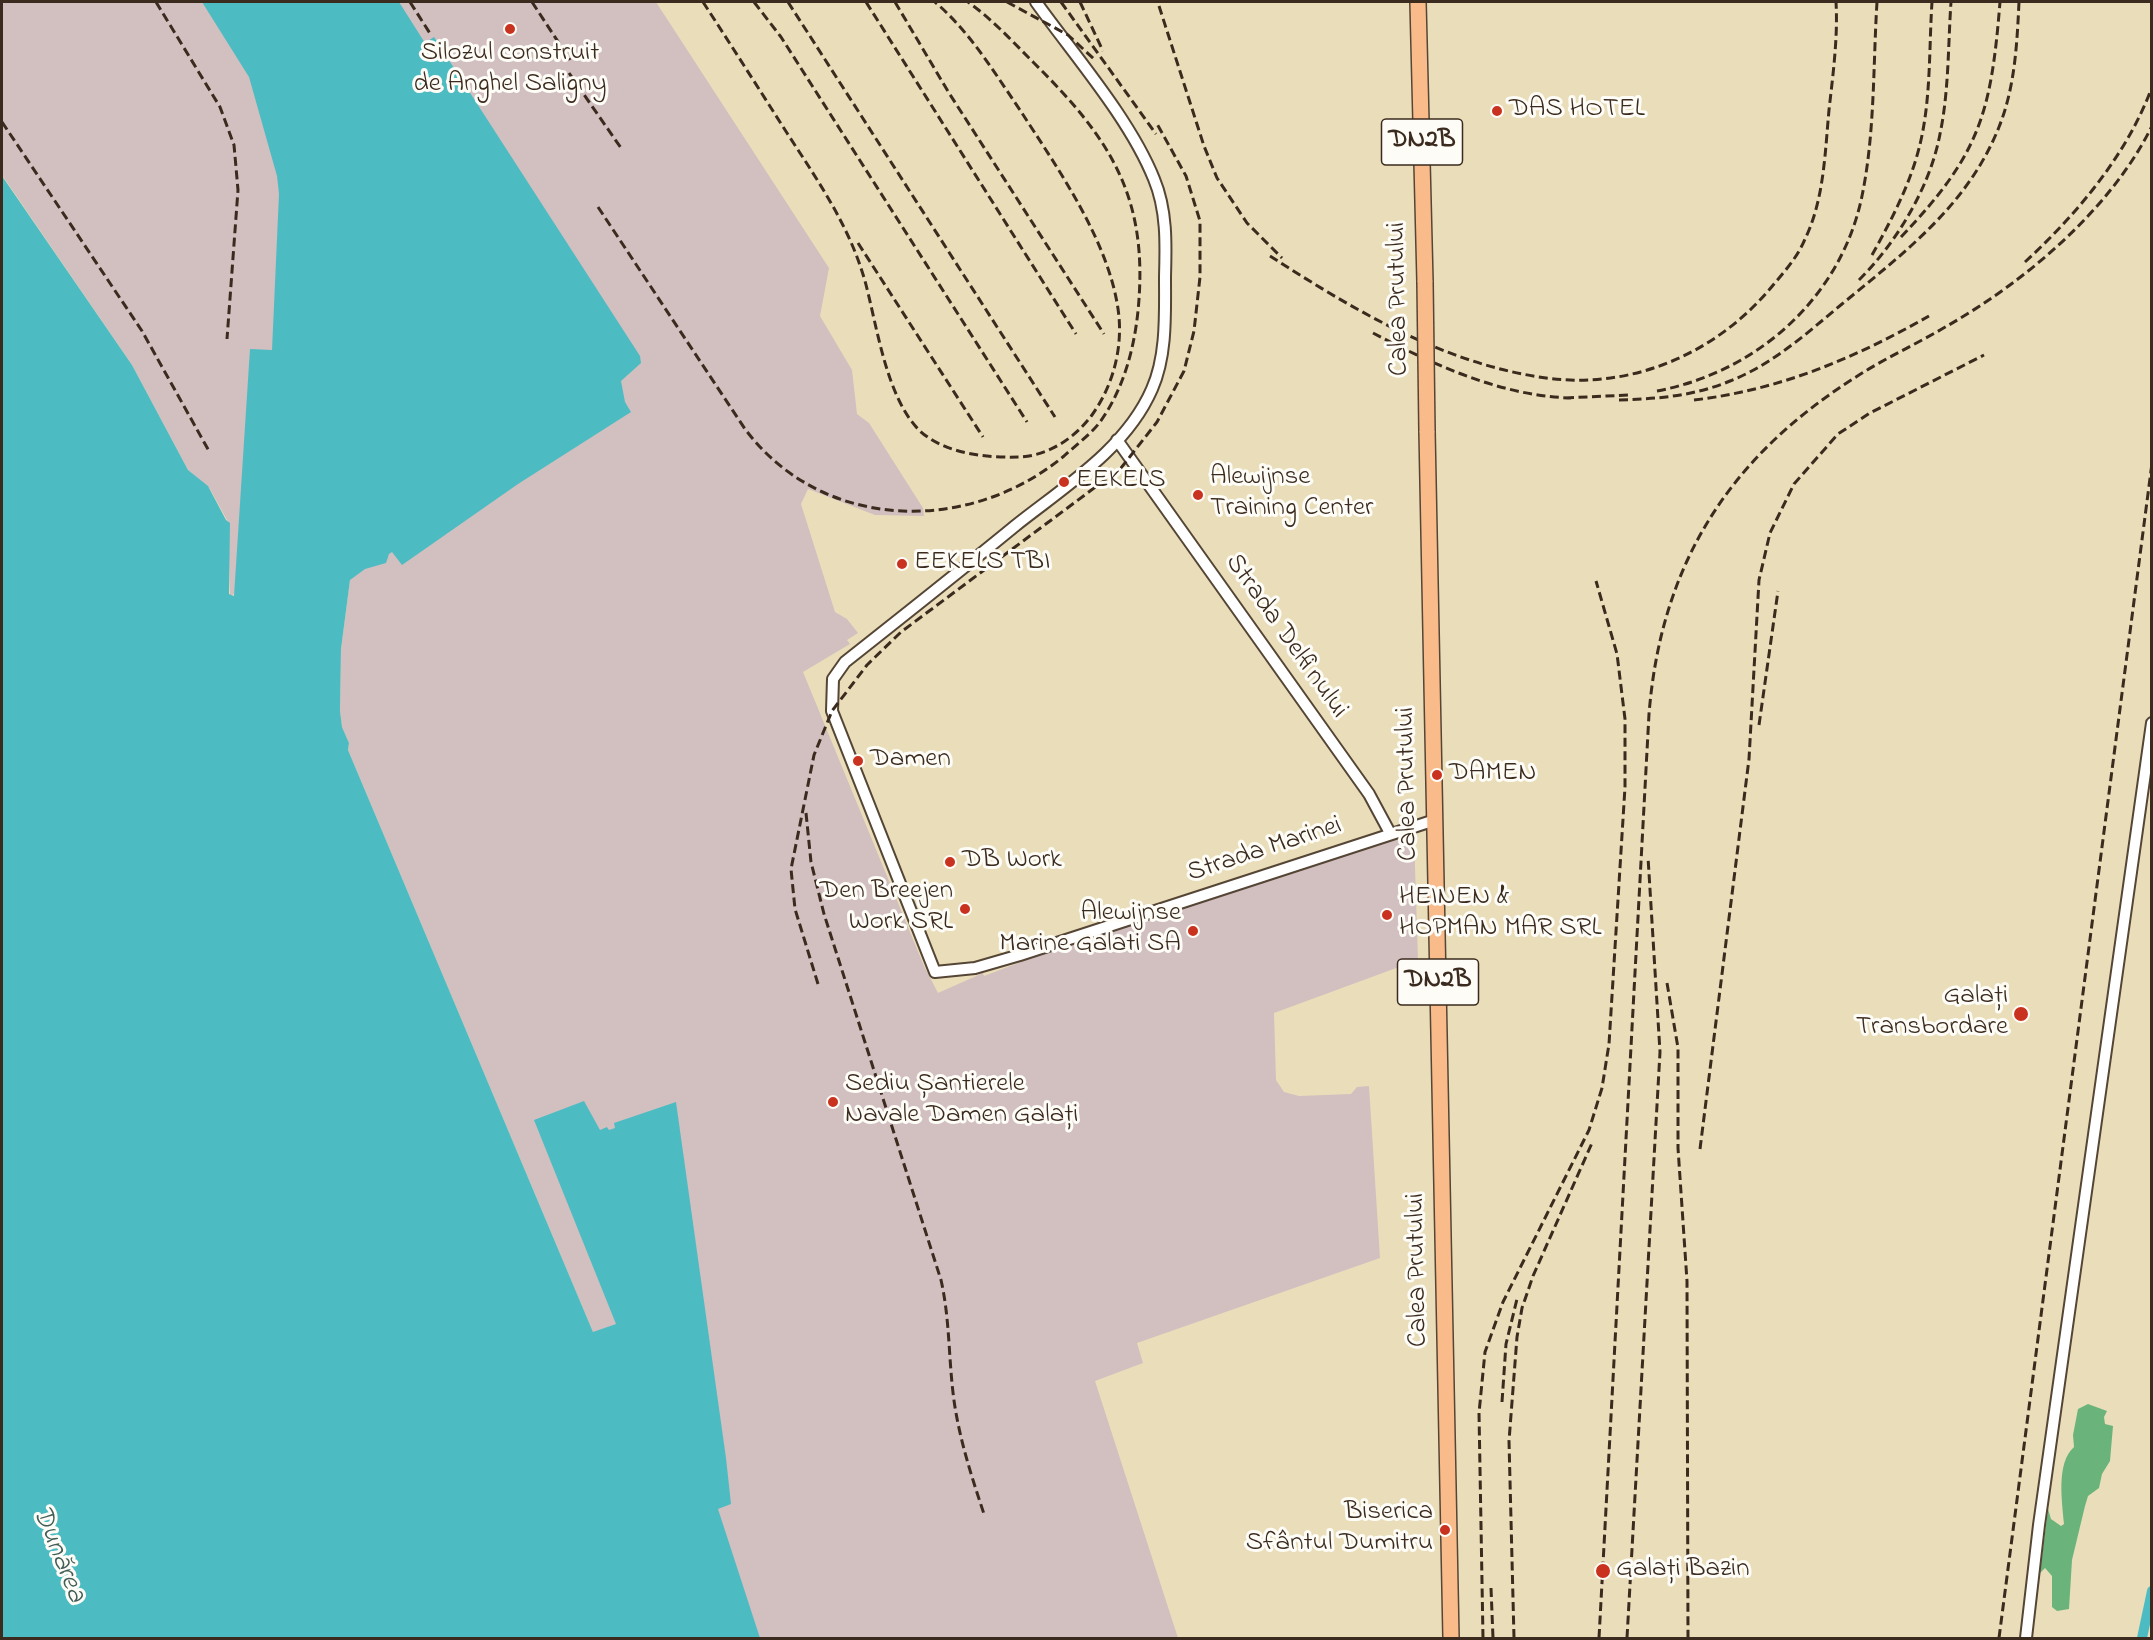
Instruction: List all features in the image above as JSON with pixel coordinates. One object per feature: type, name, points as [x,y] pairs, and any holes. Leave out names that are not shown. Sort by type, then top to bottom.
[{"type":"highway","name":"Calea Prutului","points":[[1418,2],[1451,1638]]},
{"type":"street","points":[[1036,2],[1131,136],[1149,167],[1162,202],[1166,258],[1161,354],[1152,390],[1117,440]]},
{"type":"street","name":"Strada Marinei","points":[[1117,440],[1065,488],[845,662],[838,670],[832,688],[832,711],[935,972],[975,968],[1020,955],[1435,820]]},
{"type":"street","name":"Strada Delfinului","points":[[1117,440],[1369,794],[1390,833]]},
{"type":"street","points":[[2026,1638],[2040,1514],[2151,723]]},
{"type":"shaded area","points":[[2,2],[656,2],[829,268],[820,316],[852,370],[857,414],[869,423],[923,508],[924,516],[875,515],[808,489],[801,504],[835,612],[847,619],[858,633],[847,640],[850,644],[803,672],[924,966],[938,993],[983,973],[984,976],[1055,949],[1410,833],[1414,835],[1418,960],[1274,1013],[1276,1080],[1284,1092],[1299,1096],[1351,1094],[1357,1087],[1369,1086],[1380,1258],[1137,1343],[1143,1363],[1095,1381],[1178,1638],[662,1638],[593,1332],[348,750],[349,743],[342,727],[340,711],[341,649],[350,580],[230,595],[228,522],[210,489],[188,470],[132,365],[2,175]]},
{"type":"green space","points":[[2088,1404],[2107,1411],[2104,1417],[2105,1424],[2113,1426],[2110,1461],[2102,1474],[2099,1488],[2088,1496],[2085,1506],[2072,1560],[2069,1609],[2057,1611],[2052,1607],[2052,1576],[2045,1568],[2040,1573],[2048,1509],[2051,1519],[2061,1526],[2064,1524],[2062,1472],[2068,1454],[2074,1447],[2073,1435],[2078,1409]]},
{"type":"water","name":"Dunărea","points":[[202,2],[399,2],[425,43],[434,37],[640,356],[641,363],[621,381],[625,402],[631,412],[518,484],[402,565],[392,552],[386,563],[365,569],[350,580],[341,649],[340,711],[342,727],[349,743],[348,750],[593,1332],[616,1324],[534,1120],[584,1101],[600,1130],[607,1127],[609,1130],[615,1128],[614,1123],[676,1102],[731,1504],[718,1509],[760,1638],[2,1638],[2,176],[132,365],[188,470],[208,486],[226,520],[230,523],[229,594],[234,596],[250,349],[272,350],[279,194],[277,176],[249,77]]},
{"type":"waterway","points":[[2142,1638],[2152,1591]]},
{"type":"railway","points":[[156,2],[220,107],[234,145],[238,190],[227,339]]},
{"type":"railway","points":[[410,2],[431,35]]},
{"type":"railway","points":[[532,2],[570,60]]},
{"type":"railway","points":[[703,2],[810,168],[841,222],[865,281],[891,381],[908,417],[930,439],[954,450],[994,457],[1030,456],[1060,444],[1078,431],[1092,415],[1105,393],[1114,369],[1119,343],[1119,317],[1114,290],[1095,235],[1051,157],[981,53],[935,2]]},
{"type":"railway","points":[[754,2],[781,37],[1027,422]]},
{"type":"railway","points":[[788,2],[1055,417]]},
{"type":"railway","points":[[866,2],[1076,334]]},
{"type":"railway","points":[[895,2],[949,93],[1104,334]]},
{"type":"railway","points":[[598,207],[745,429],[777,463],[814,488],[855,504],[898,511],[942,509],[985,500],[1026,482],[1064,456],[1087,436],[1100,422],[1115,397],[1126,369],[1136,326],[1140,271],[1137,236],[1130,204],[1119,174],[1085,118],[1010,39],[968,2]]},
{"type":"railway","points":[[1007,2],[1068,35],[1094,59]]},
{"type":"railway","points":[[1061,2],[1156,134]]},
{"type":"railway","points":[[1080,2],[1103,51]]},
{"type":"railway","points":[[1270,256],[1334,296],[1401,332],[1472,361],[1508,371],[1546,378],[1579,380],[1611,378],[1672,361],[1701,347],[1728,329],[1752,308],[1787,268],[1805,239],[1816,208],[1823,176],[1835,56],[1836,2]]},
{"type":"railway","points":[[1657,391],[1694,381],[1728,367],[1760,348],[1789,325],[1814,298],[1835,267],[1851,233],[1862,196],[1866,172],[1871,124],[1877,2]]},
{"type":"railway","points":[[1872,255],[1907,185],[1921,140],[1928,88],[1932,2]]},
{"type":"railway","points":[[1859,280],[1886,249],[1910,213],[1935,154],[1945,101],[1951,2]]},
{"type":"railway","points":[[1901,237],[1949,181],[1965,156],[1977,130],[1986,104],[1992,74],[2000,2]]},
{"type":"railway","points":[[1619,400],[1661,398],[1689,393],[1716,386],[1746,374],[1789,347],[1911,246],[1952,204],[1970,180],[1986,155],[1999,127],[2012,81],[2019,2]]},
{"type":"railway","points":[[1159,6],[1204,146],[1217,178],[1247,223],[1282,258]]},
{"type":"railway","points":[[569,73],[621,148]]},
{"type":"railway","points":[[2025,262],[2063,224],[2115,160],[2152,87]]},
{"type":"railway","points":[[2,122],[142,331],[209,451]]},
{"type":"railway","points":[[818,984],[795,909],[791,869],[814,755],[832,711],[867,665],[901,632],[1121,468],[1157,422],[1184,371],[1194,331],[1200,277],[1200,221],[1186,176],[1156,122]]},
{"type":"railway","points":[[1599,1638],[1649,714],[1656,660],[1669,609],[1686,563],[1709,519],[1738,479],[1772,442],[1811,408],[1856,377],[1977,308],[2036,265],[2090,214],[2114,186],[2135,157],[2152,126]]},
{"type":"railway","points":[[858,243],[983,437]]},
{"type":"railway","points":[[1694,400],[1757,389],[1816,370],[1873,345],[1929,316]]},
{"type":"railway","points":[[1373,333],[1469,377],[1519,392],[1571,398]]},
{"type":"railway","points":[[1700,1149],[1749,759],[1759,580],[1770,533],[1794,484],[1838,434],[1870,413],[1984,355]]},
{"type":"railway","points":[[1565,398],[1628,395]]},
{"type":"railway","points":[[1999,1638],[2152,463]]},
{"type":"railway","points":[[1483,1638],[1479,1413],[1485,1352],[1503,1302],[1589,1130],[1602,1088],[1609,1044],[1625,787],[1625,719],[1617,654],[1596,581]]},
{"type":"railway","points":[[1759,725],[1778,591]]},
{"type":"railway","points":[[806,813],[811,862],[824,914],[941,1280],[956,1413],[984,1514]]},
{"type":"railway","points":[[1627,1638],[1660,1052],[1648,857]]},
{"type":"railway","points":[[1667,983],[1678,1048],[1678,1148],[1687,1281],[1688,1638]]},
{"type":"railway","points":[[1514,1638],[1509,1441],[1517,1337],[1522,1308],[1533,1276],[1592,1143]]},
{"type":"railway","points":[[1502,1402],[1506,1344],[1517,1299]]},
{"type":"railway","points":[[1491,1588],[1493,1638]]},
{"type":"place","name":"Silozul construit de Anghel Saligny","points":[[510,29]]},
{"type":"place","name":"DAS HOTEL","points":[[1497,111]]},
{"type":"place","name":"EEKELS","points":[[1064,482]]},
{"type":"place","name":"Alewijnse Training Center","points":[[1198,495]]},
{"type":"place","name":"EEKELS TBI","points":[[902,564]]},
{"type":"place","name":"Damen","points":[[858,761]]},
{"type":"place","name":"DAMEN","points":[[1437,775]]},
{"type":"place","name":"DB Work","points":[[950,862]]},
{"type":"place","name":"Den Breejen Work SRL","points":[[965,909]]},
{"type":"place","name":"HEINEN & HOPMAN MAR SRL","points":[[1387,915]]},
{"type":"place","name":"Alewijnse Marine Galati SA","points":[[1193,931]]},
{"type":"place","name":"Galați Transbordare","points":[[2021,1014]]},
{"type":"place","name":"Sediu Șantierele Navale Damen Galați","points":[[833,1102]]},
{"type":"place","name":"Biserica Sfântul Dumitru","points":[[1445,1530]]},
{"type":"place","name":"Galați Bazin","points":[[1603,1571]]}]
